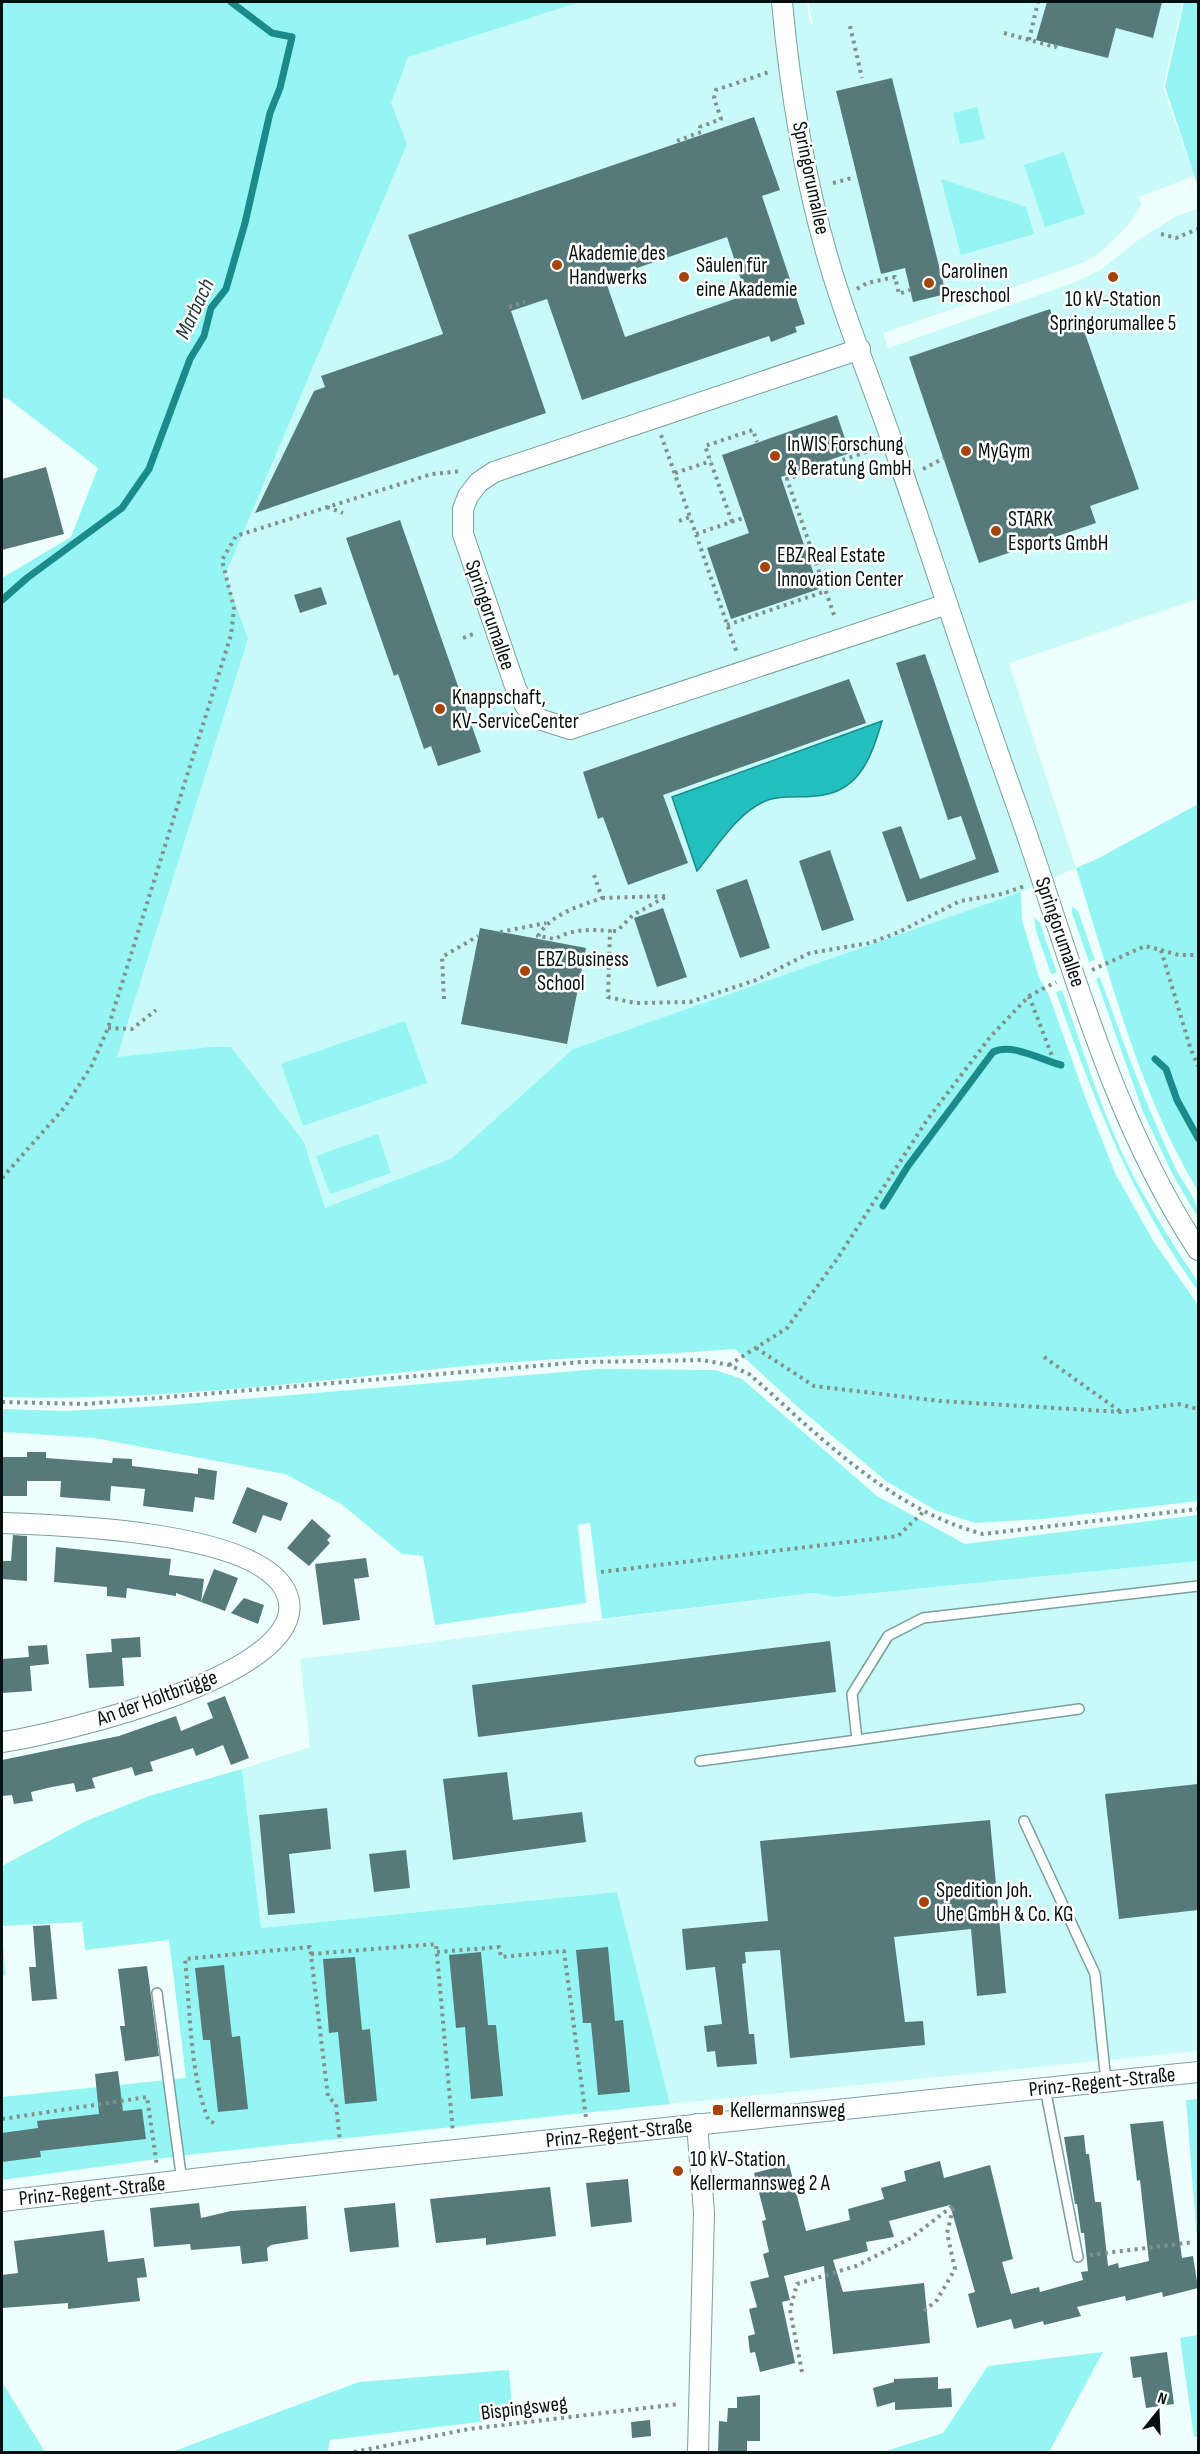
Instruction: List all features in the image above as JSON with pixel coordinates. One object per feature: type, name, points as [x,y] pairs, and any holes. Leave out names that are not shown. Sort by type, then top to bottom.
[{"type":"street","name":"Springorumallee","points":[[782,2],[787,52],[816,213],[839,294],[860,349],[1109,1074],[1141,1151],[1198,1250]]},
{"type":"street","name":"Springorumallee","points":[[860,349],[494,472],[480,482],[468,496],[463,509],[463,534],[512,678],[526,707],[539,718],[570,729],[947,604]]},
{"type":"street","name":"An der Holtbrügge","points":[[2,1523],[100,1529],[196,1542],[258,1566],[277,1579],[286,1591],[290,1605],[288,1619],[282,1632],[264,1649],[218,1677],[191,1690],[127,1712],[43,1735],[2,1742]]},
{"type":"street","name":"Prinz-Regent-Straße","points":[[2,2201],[341,2162],[1198,2072]]},
{"type":"street","points":[[697,2124],[704,2213],[698,2452]]},
{"type":"lane","points":[[857,1740],[852,1694],[888,1636],[922,1618],[1198,1586]]},
{"type":"lane","points":[[700,1761],[1079,1710]]},
{"type":"lane","points":[[1024,1821],[1095,1974],[1106,2082]]},
{"type":"lane","name":"Prinz-Regent-Straße","points":[[157,1993],[182,2182]]},
{"type":"lane","points":[[1045,2088],[1078,2257]]},
{"type":"path","points":[[1029,40],[1038,2]]},
{"type":"path","points":[[850,26],[862,78]]},
{"type":"path","points":[[1004,33],[1055,47],[1056,45]]},
{"type":"path","points":[[677,141],[701,132],[700,127],[721,119],[714,98],[716,90],[769,72]]},
{"type":"path","points":[[833,183],[852,178]]},
{"type":"path","points":[[1161,234],[1176,238],[1198,229]]},
{"type":"path","points":[[839,294],[867,283],[895,276],[899,294],[910,290]]},
{"type":"path","points":[[509,307],[525,302]]},
{"type":"path","points":[[655,418],[743,671]]},
{"type":"path","points":[[732,522],[705,446],[753,430],[757,442]]},
{"type":"path","points":[[834,615],[791,499],[787,479],[872,450]]},
{"type":"path","points":[[923,469],[944,459]]},
{"type":"path","points":[[675,473],[711,461]]},
{"type":"path","points":[[2,1178],[65,1107],[92,1065],[108,1028],[231,635],[234,608],[222,560],[236,536],[432,474],[462,471]]},
{"type":"path","points":[[326,507],[344,513]]},
{"type":"path","points":[[679,521],[690,517]]},
{"type":"path","points":[[696,534],[743,518]]},
{"type":"path","points":[[728,625],[826,591]]},
{"type":"path","points":[[463,638],[476,633]]},
{"type":"path","points":[[594,875],[602,898]]},
{"type":"path","points":[[610,931],[608,997],[635,1003],[690,1002],[756,980],[810,953],[870,943],[899,932],[960,901],[1002,894],[1044,882]]},
{"type":"path","points":[[500,932],[546,923],[568,910],[602,898],[666,896],[633,915],[617,931],[591,929],[566,932],[555,939],[538,936],[546,923]]},
{"type":"path","points":[[444,999],[442,957],[478,936]]},
{"type":"path","points":[[729,1365],[787,1328],[807,1302],[927,1120],[991,1036],[1029,996],[1074,975],[1101,967],[1145,946],[1179,955],[1198,955]]},
{"type":"path","points":[[1161,950],[1190,1047],[1198,1066]]},
{"type":"path","points":[[1029,996],[1052,1056]]},
{"type":"path","points":[[108,1028],[132,1029],[156,1011]]},
{"type":"path","points":[[756,1348],[814,1386],[940,1401],[1121,1412],[1178,1404],[1198,1409]]},
{"type":"path","points":[[1044,1357],[1121,1412]]},
{"type":"path","points":[[2,1402],[86,1404],[582,1362],[702,1360],[729,1365],[748,1374],[857,1468],[923,1512],[982,1534],[1198,1509]]},
{"type":"path","points":[[601,1572],[898,1536],[923,1512]]},
{"type":"path","points":[[311,1954],[436,1944],[455,2151]]},
{"type":"path","points":[[214,2123],[209,2121],[200,2091],[185,1959],[310,1947],[328,2097],[336,2104],[341,2162]]},
{"type":"path","points":[[436,1952],[499,1947],[501,1957],[564,1951],[583,2109]]},
{"type":"path","points":[[2,2119],[147,2097],[159,2184]]},
{"type":"path","points":[[802,2372],[790,2310],[797,2283],[856,2266],[911,2238],[954,2204],[946,2233],[955,2269],[937,2300],[924,2311]]},
{"type":"path","points":[[1078,2257],[1194,2242]]},
{"type":"path","name":"Bispingsweg","points":[[354,2452],[469,2429],[700,2401]]},
{"type":"shaded area","points":[[2,2],[580,2],[408,57],[391,103],[407,144],[225,575],[248,639],[117,1057],[231,1047],[304,1142],[325,1208],[452,1158],[573,1049],[1021,892],[1022,920],[1039,977],[1049,995],[1115,1173],[1154,1242],[1198,1305],[1198,1501],[1043,1519],[975,1523],[935,1510],[886,1481],[799,1408],[735,1349],[509,1362],[180,1393],[61,1398],[2,1397],[2,578],[71,537],[98,468],[7,398],[2,399]]},
{"type":"shaded area","points":[[433,2],[807,2],[810,25],[813,24],[808,2],[1183,2],[1163,87],[1194,176],[1139,197],[1141,205],[1128,226],[1102,251],[1085,262],[884,333],[881,326],[888,348],[1076,282],[1102,269],[1138,240],[1178,215],[1198,209],[1198,599],[1009,663],[1076,868],[1021,892],[1022,894],[573,1049],[452,1158],[325,1208],[304,1142],[117,1057],[248,639],[225,575],[260,391]]},
{"type":"shaded area","points":[[1184,2],[1198,2],[1198,187],[1165,87]]},
{"type":"shaded area","points":[[977,107],[985,139],[960,144],[953,113]]},
{"type":"shaded area","points":[[1064,152],[1085,214],[1045,227],[1024,165]]},
{"type":"shaded area","points":[[941,179],[1026,207],[1034,234],[961,255]]},
{"type":"shaded area","points":[[882,721],[863,768],[847,785],[823,795],[775,798],[757,805],[738,821],[697,871],[672,797]]},
{"type":"shaded area","points":[[1198,804],[1198,1191],[1177,1153],[1142,1074],[1076,868]]},
{"type":"shaded area","points":[[1072,906],[1078,911],[1095,960],[1089,962],[1072,913]]},
{"type":"shaded area","points":[[1034,917],[1040,923],[1057,973],[1051,974],[1036,931]]},
{"type":"shaded area","points":[[1100,977],[1145,1098],[1176,1169],[1194,1199],[1198,1218],[1173,1175],[1143,1112],[1096,979]]},
{"type":"shaded area","points":[[1062,990],[1111,1127],[1155,1214],[1198,1282],[1198,1291],[1153,1220],[1116,1147],[1056,992]]},
{"type":"shaded area","points":[[405,1021],[427,1083],[303,1126],[281,1064]]},
{"type":"shaded area","points":[[378,1134],[391,1173],[330,1194],[316,1156]]},
{"type":"shaded area","points":[[599,1369],[715,1370],[742,1379],[877,1496],[965,1544],[1198,1515],[1198,1561],[835,1597],[812,1593],[602,1619],[590,1523],[578,1525],[586,1603],[435,1625],[423,1556],[402,1554],[341,1504],[285,1474],[94,1438],[2,1432],[2,1409],[65,1411],[161,1406]]},
{"type":"shaded area","points":[[1198,1561],[1198,2051],[670,2104],[617,1892],[261,1928],[242,1769],[310,1747],[300,1659],[812,1593],[835,1597]]},
{"type":"shaded area","points":[[242,1769],[261,1928],[617,1892],[670,2104],[187,2155],[2,2180],[2,2097],[186,2078],[169,1940],[85,1950],[82,1922],[2,1926],[2,1866],[86,1821],[149,1796]]},
{"type":"shaded area","points":[[2,1926],[5,1975],[2,1976]]},
{"type":"shaded area","points":[[1198,2099],[1198,2251],[1186,2100]]},
{"type":"shaded area","points":[[1198,2335],[1198,2436],[1194,2437],[1180,2338]]},
{"type":"shaded area","points":[[1103,2352],[1049,2452],[883,2452],[943,2433],[988,2366]]},
{"type":"shaded area","points":[[509,2370],[513,2418],[330,2440],[328,2452],[172,2452],[359,2382]]},
{"type":"shaded area","points":[[2,2382],[45,2452],[2,2452]]},
{"type":"building","points":[[1047,2],[1162,2],[1153,38],[1116,28],[1108,58],[1036,40]]},
{"type":"building","points":[[892,78],[946,294],[913,302],[905,268],[881,274],[836,91]]},
{"type":"building","points":[[754,117],[780,190],[762,196],[805,324],[795,327],[797,332],[771,342],[769,336],[582,400],[547,299],[511,311],[546,413],[255,513],[314,391],[325,387],[321,376],[443,334],[408,235]],"holes":[[[727,237],[746,295],[625,337],[605,279]]]},
{"type":"building","points":[[1050,309],[1056,327],[1080,319],[1139,489],[1090,506],[1096,523],[979,563],[909,357]]},
{"type":"building","points":[[837,415],[850,453],[781,477],[819,589],[731,619],[707,548],[749,533],[722,455]]},
{"type":"building","points":[[46,467],[64,534],[2,550],[2,479]]},
{"type":"building","points":[[400,520],[481,752],[438,766],[431,746],[424,749],[398,674],[394,676],[346,538]]},
{"type":"building","points":[[321,587],[327,604],[300,613],[294,595]]},
{"type":"building","points":[[925,654],[999,872],[907,902],[882,832],[901,826],[920,879],[976,859],[961,816],[948,820],[896,663]]},
{"type":"building","points":[[849,679],[866,723],[663,795],[688,863],[628,885],[603,817],[598,819],[583,772]]},
{"type":"building","points":[[830,850],[854,920],[822,931],[799,861]]},
{"type":"building","points":[[747,879],[770,948],[740,958],[716,890]]},
{"type":"building","points":[[663,908],[687,977],[657,987],[634,918]]},
{"type":"building","points":[[480,928],[586,948],[567,1044],[461,1024]]},
{"type":"building","points":[[27,1452],[46,1452],[46,1458],[112,1463],[113,1458],[132,1459],[132,1466],[198,1474],[198,1468],[217,1471],[214,1500],[195,1497],[193,1512],[143,1506],[145,1489],[111,1486],[110,1501],[60,1497],[61,1481],[27,1481],[27,1496],[2,1496],[2,1457],[27,1457]]},
{"type":"building","points":[[247,1487],[288,1503],[281,1521],[263,1515],[256,1533],[232,1523]]},
{"type":"building","points":[[312,1519],[331,1536],[327,1540],[330,1543],[309,1566],[287,1548]]},
{"type":"building","points":[[13,1535],[27,1536],[27,1581],[2,1579],[2,1561],[11,1561]]},
{"type":"building","points":[[56,1547],[171,1559],[169,1575],[204,1579],[201,1602],[176,1593],[176,1596],[127,1588],[126,1598],[107,1596],[107,1587],[54,1582]]},
{"type":"building","points":[[366,1558],[369,1577],[354,1579],[360,1620],[323,1625],[315,1564]]},
{"type":"building","points":[[214,1569],[238,1578],[225,1611],[201,1602]]},
{"type":"building","points":[[244,1598],[264,1605],[258,1624],[231,1613]]},
{"type":"building","points":[[140,1637],[141,1657],[122,1658],[124,1686],[89,1688],[86,1654],[112,1652],[111,1639]]},
{"type":"building","points":[[830,1641],[836,1692],[478,1737],[472,1685]]},
{"type":"building","points":[[47,1645],[49,1664],[30,1666],[32,1691],[2,1693],[2,1659],[29,1657],[28,1646]]},
{"type":"building","points":[[225,1696],[249,1758],[231,1765],[223,1745],[196,1756],[193,1748],[150,1762],[153,1771],[135,1776],[132,1767],[92,1778],[95,1788],[76,1792],[74,1783],[52,1787],[31,1792],[33,1801],[14,1804],[12,1795],[2,1796],[2,1760],[119,1736],[176,1716],[181,1731],[213,1718],[207,1703]]},
{"type":"building","points":[[507,1772],[513,1820],[582,1812],[586,1842],[453,1860],[443,1779]]},
{"type":"building","points":[[1198,1784],[1198,1910],[1119,1919],[1105,1794]]},
{"type":"building","points":[[327,1808],[331,1849],[289,1854],[295,1913],[268,1915],[259,1815]]},
{"type":"building","points":[[990,1820],[1006,1993],[977,1996],[971,1929],[894,1937],[905,2022],[923,2021],[925,2045],[790,2058],[780,1950],[745,1952],[746,1963],[742,1964],[749,2034],[754,2034],[757,2064],[717,2067],[715,2051],[707,2052],[704,2026],[722,2024],[715,1967],[686,1970],[682,1929],[768,1921],[760,1841]]},
{"type":"building","points":[[406,1850],[410,1888],[374,1892],[369,1854]]},
{"type":"building","points":[[50,1925],[57,1999],[32,2001],[29,1967],[36,1967],[33,1926]]},
{"type":"building","points":[[608,1947],[615,2021],[623,2020],[630,2092],[598,2095],[591,2023],[583,2023],[576,1950]]},
{"type":"building","points":[[481,1952],[488,2025],[496,2025],[503,2096],[471,2099],[465,2027],[456,2028],[449,1955]]},
{"type":"building","points":[[355,1957],[362,2030],[370,2029],[377,2101],[345,2104],[338,2032],[329,2033],[323,1959]]},
{"type":"building","points":[[224,1965],[232,2037],[240,2036],[248,2109],[218,2112],[210,2040],[203,2040],[195,1968]]},
{"type":"building","points":[[147,1966],[159,2056],[125,2061],[120,2026],[125,2026],[118,1969]]},
{"type":"building","points":[[118,2071],[123,2111],[142,2109],[146,2139],[40,2151],[41,2157],[2,2162],[2,2133],[38,2128],[37,2121],[99,2114],[95,2074]]},
{"type":"building","points":[[1163,2121],[1182,2258],[1193,2256],[1198,2288],[1163,2297],[1162,2292],[1126,2301],[1125,2296],[1077,2307],[1081,2316],[1044,2325],[1043,2321],[1014,2329],[1011,2319],[977,2328],[968,2294],[975,2292],[950,2205],[889,2221],[894,2237],[866,2242],[868,2251],[833,2260],[843,2292],[924,2283],[930,2343],[833,2354],[824,2266],[784,2276],[790,2300],[782,2302],[795,2363],[760,2372],[755,2352],[750,2353],[748,2336],[755,2334],[749,2309],[757,2307],[750,2282],[769,2277],[763,2254],[769,2252],[762,2221],[766,2220],[754,2173],[789,2164],[806,2231],[850,2220],[848,2209],[884,2199],[881,2188],[906,2181],[904,2171],[940,2161],[944,2178],[990,2165],[1013,2259],[1002,2262],[1011,2294],[1039,2287],[1040,2292],[1083,2280],[1081,2272],[1088,2271],[1084,2233],[1081,2233],[1064,2137],[1084,2135],[1086,2154],[1089,2154],[1095,2202],[1101,2202],[1108,2266],[1118,2263],[1119,2268],[1149,2261],[1140,2180],[1137,2181],[1130,2124]]},
{"type":"building","points":[[628,2179],[632,2222],[591,2227],[586,2183]]},
{"type":"building","points":[[550,2187],[556,2236],[486,2245],[486,2238],[436,2243],[430,2199]]},
{"type":"building","points":[[199,2203],[201,2218],[231,2211],[306,2206],[308,2239],[271,2245],[267,2248],[268,2261],[242,2264],[240,2246],[191,2250],[190,2244],[154,2247],[150,2208]]},
{"type":"building","points":[[395,2203],[399,2247],[350,2252],[344,2208]]},
{"type":"building","points":[[104,2230],[108,2262],[144,2258],[147,2277],[137,2278],[140,2301],[68,2309],[68,2303],[2,2308],[2,2275],[18,2273],[14,2241]]},
{"type":"building","points":[[1167,2352],[1174,2404],[1146,2408],[1141,2377],[1133,2378],[1130,2357]]},
{"type":"building","points":[[938,2377],[938,2389],[951,2388],[952,2407],[895,2410],[895,2402],[877,2407],[873,2388],[894,2382],[894,2379]]},
{"type":"building","points":[[760,2395],[760,2441],[747,2441],[747,2452],[718,2452],[719,2421],[727,2422],[728,2408],[737,2408],[737,2397]]},
{"type":"building","points":[[650,2420],[651,2436],[632,2438],[631,2422]]},
{"type":"waterway","name":"Marbach","points":[[2,600],[27,578],[122,508],[149,469],[190,359],[204,336],[211,308],[226,289],[245,223],[270,113],[280,88],[292,37],[272,33],[231,2]]},
{"type":"waterway","points":[[883,1206],[908,1166],[993,1052],[1009,1049],[1061,1065]]},
{"type":"waterway","points":[[1155,1059],[1166,1069],[1177,1100],[1198,1138]]},
{"type":"place","name":"Akademie des Handwerks","points":[[557,265]]},
{"type":"place","name":"Säulen für eine Akademie","points":[[684,277]]},
{"type":"place","name":"10 kV-Station Springorumallee 5","points":[[1113,277]]},
{"type":"place","name":"Carolinen Preschool","points":[[929,283]]},
{"type":"place","name":"MyGym","points":[[966,451]]},
{"type":"place","name":"InWIS Forschung & Beratung GmbH","points":[[775,456]]},
{"type":"place","name":"STARK Esports GmbH","points":[[996,531]]},
{"type":"place","name":"EBZ Real Estate Innovation Center","points":[[765,567]]},
{"type":"place","name":"Knappschaft, KV-ServiceCenter","points":[[440,709]]},
{"type":"place","name":"EBZ Business School","points":[[525,971]]},
{"type":"place","name":"Spedition Joh. Uhe GmbH & Co. KG","points":[[924,1902]]},
{"type":"place","name":"Kellermannsweg","points":[[718,2110]]},
{"type":"place","name":"10 kV-Station Kellermannsweg 2 A","points":[[678,2171]]}]
